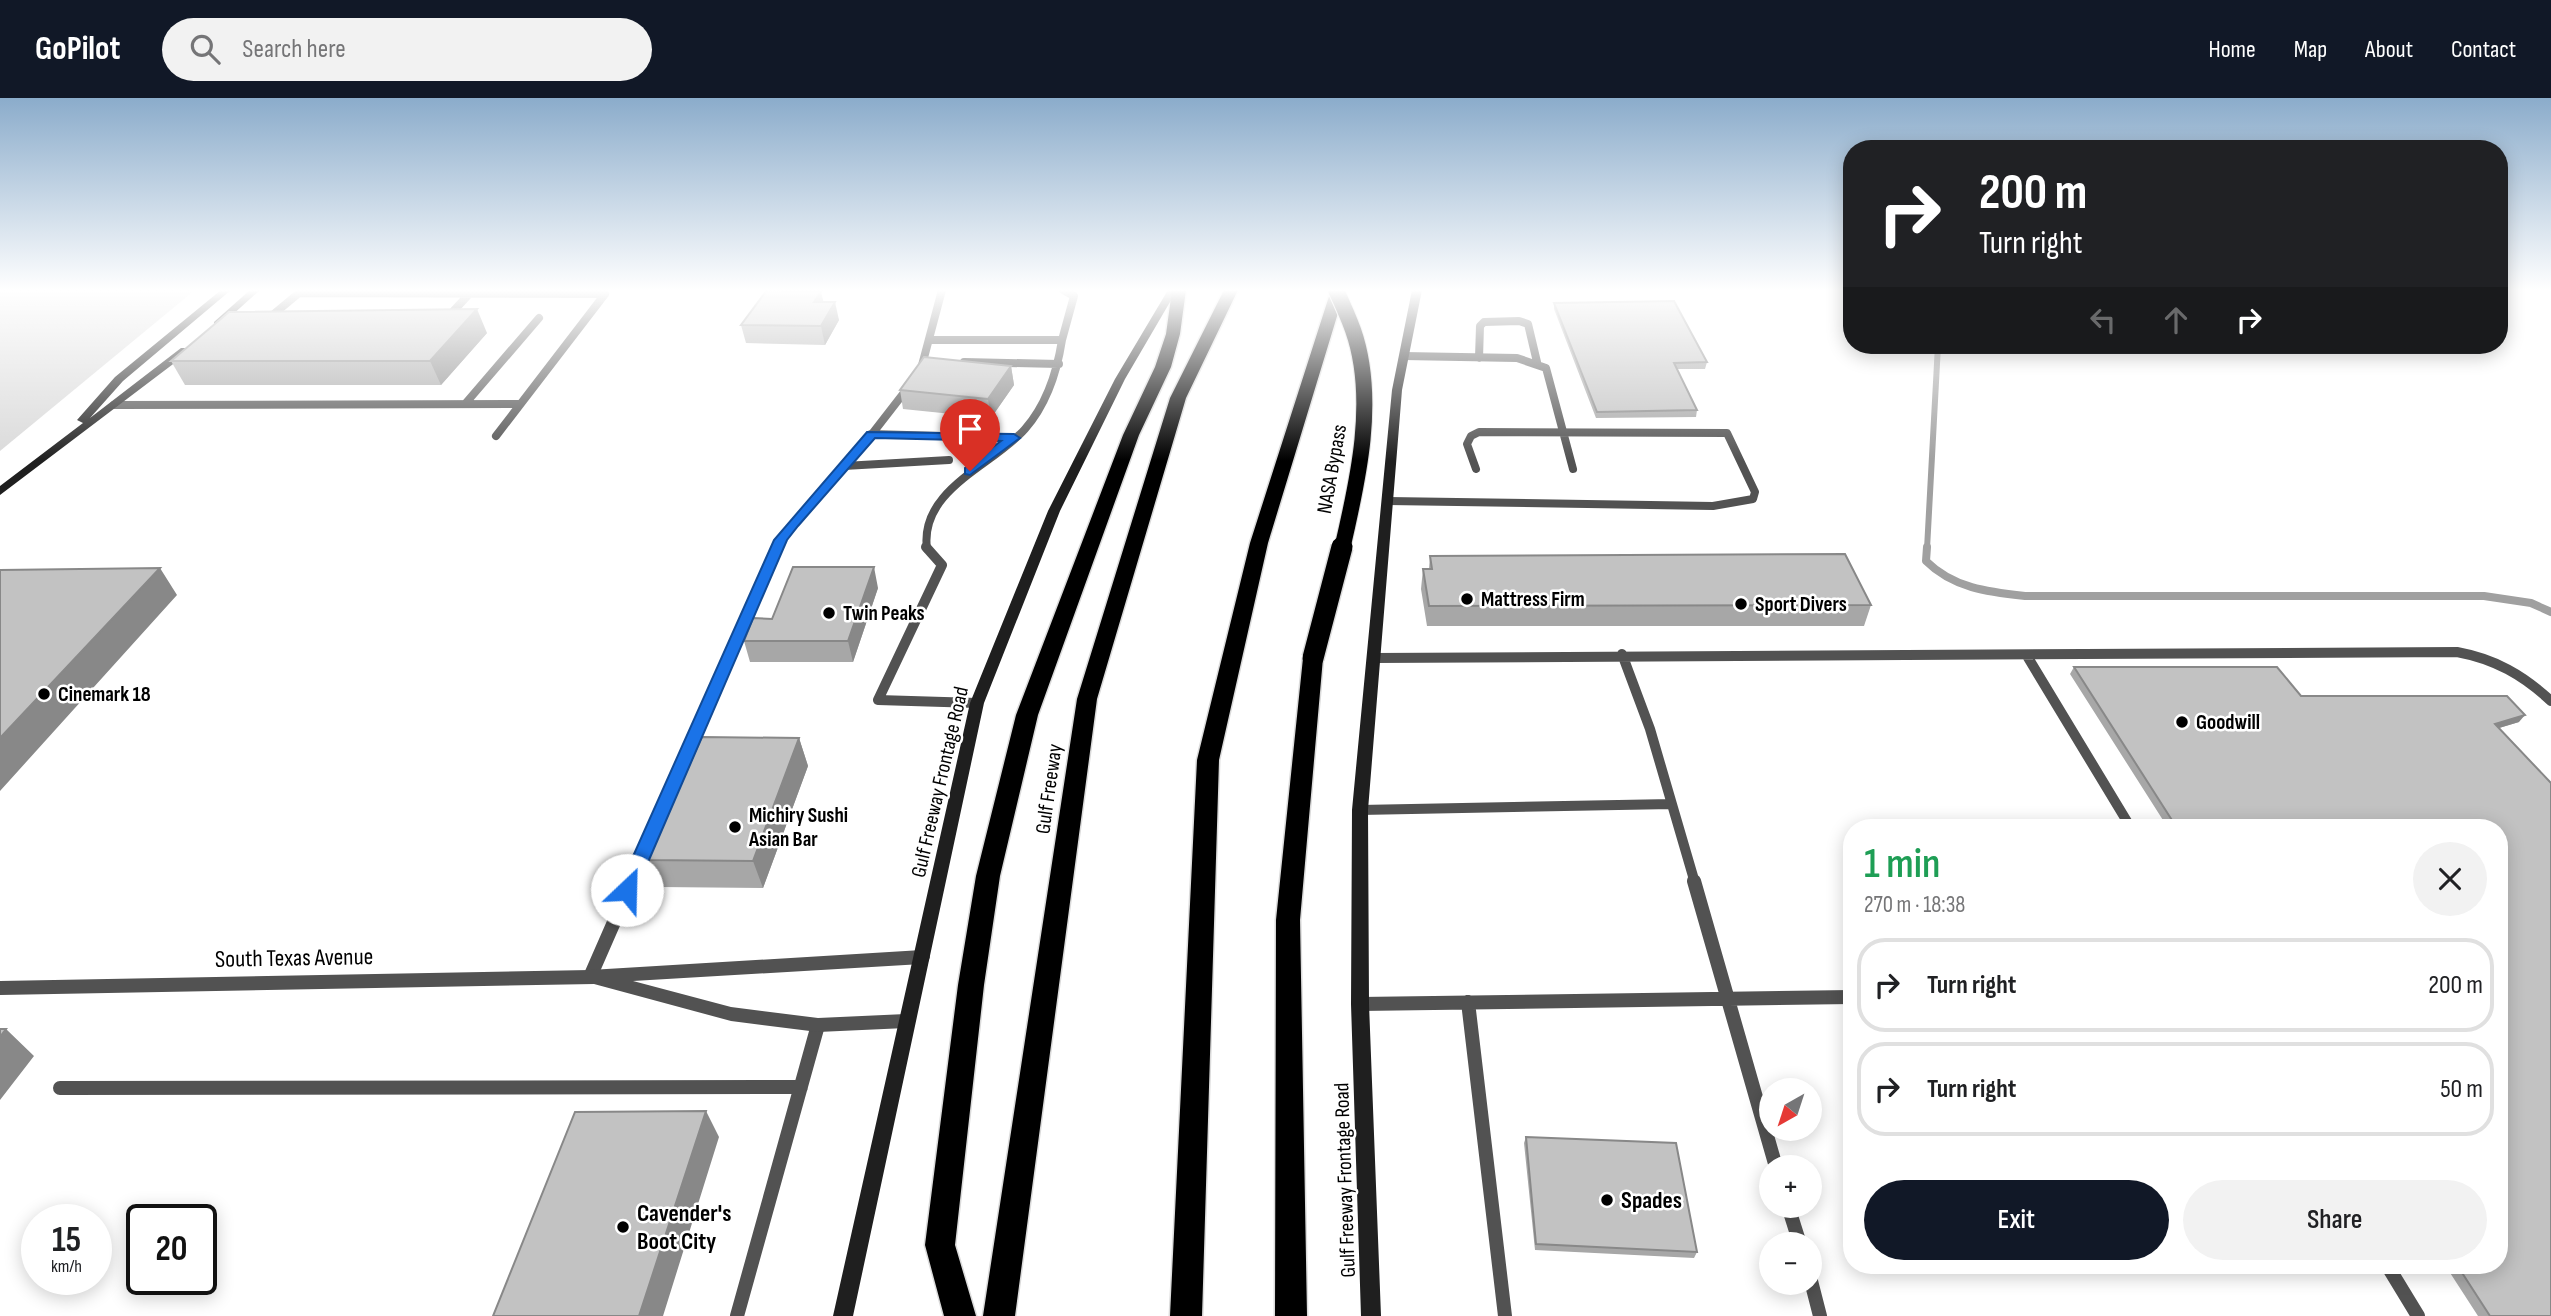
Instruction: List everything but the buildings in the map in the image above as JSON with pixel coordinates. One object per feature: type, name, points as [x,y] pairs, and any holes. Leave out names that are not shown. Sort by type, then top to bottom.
[{"type":"highway","points":[[960,1316],[940,1245],[971,985],[988,876],[1027,715],[1131,435],[1163,367],[1169,347]]},
{"type":"highway","name":"Gulf Freeway","points":[[999,1316],[1013,1202],[1087,699],[1178,398],[1203,347]]},
{"type":"highway","points":[[1186,1316],[1208,760],[1259,543],[1319,347]]},
{"type":"highway","name":"NASA Bypass","points":[[1290,1316],[1288,920],[1313,658],[1348,516],[1364,428],[1365,379],[1359,347]]},
{"type":"main road","points":[[65,440],[119,379],[158,347]]},
{"type":"main road","points":[[0,492],[188,347]]},
{"type":"main road","name":"Gulf Freeway Frontage Road","points":[[844,1316],[977,703],[1054,510],[1139,347]]},
{"type":"main road","name":"Gulf Freeway Frontage Road","points":[[1371,1316],[1360,1004],[1360,810],[1397,390],[1406,347]]},
{"type":"street","name":"South Texas Avenue","points":[[0,988],[590,976],[922,957]]},
{"type":"street","name":"South Texas Avenue","points":[[590,976],[731,1014],[818,1025],[906,1021]]},
{"type":"lane","points":[[465,404],[514,347]]},
{"type":"lane","points":[[496,436],[564,347]]},
{"type":"lane","points":[[590,976],[780,540],[871,435],[918,375],[927,347]]},
{"type":"lane","points":[[977,703],[878,700],[942,565],[926,548],[927,527],[946,498],[970,471],[1028,425],[1058,373],[1061,347]]},
{"type":"lane","points":[[1479,347],[1479,358]]},
{"type":"lane","points":[[1533,347],[1537,362]]},
{"type":"lane","points":[[1404,356],[1537,362],[1546,368],[1573,469]]},
{"type":"lane","points":[[923,362],[937,362]]},
{"type":"lane","points":[[951,362],[1059,363]]},
{"type":"lane","points":[[114,405],[520,404]]},
{"type":"lane","points":[[1388,500],[1713,506],[1753,499],[1755,492],[1727,433],[1479,432],[1471,436],[1468,444],[1476,469]]},
{"type":"lane","points":[[871,435],[1014,438]]},
{"type":"lane","points":[[844,466],[949,460]]},
{"type":"lane","points":[[1374,658],[1622,654],[2027,656],[2458,652],[2484,657],[2509,667],[2551,701]]},
{"type":"lane","points":[[1622,654],[1644,703],[1730,999],[1747,1075],[1772,1155]]},
{"type":"lane","points":[[2027,656],[2126,819]]},
{"type":"lane","points":[[1360,810],[1672,804]]},
{"type":"lane","points":[[1360,1004],[1843,997]]},
{"type":"lane","points":[[1468,1002],[1505,1316]]},
{"type":"lane","points":[[737,1316],[818,1025]]},
{"type":"lane","points":[[60,1088],[801,1087]]},
{"type":"lane","points":[[2392,1274],[2418,1316]]},
{"type":"lane","points":[[1814,1295],[1819,1316]]},
{"type":"shaded area","points":[[0,347],[126,347],[0,451]]},
{"type":"waterway","points":[[1927,549],[1938,354]]},
{"type":"waterway","points":[[1927,547],[1926,561],[1959,583],[2025,596],[2484,596],[2531,603],[2551,612]]},
{"type":"place","name":"Mattress Firm","points":[[1467,599]]},
{"type":"place","name":"Sport Divers","points":[[1741,604]]},
{"type":"place","name":"Twin Peaks","points":[[829,613]]},
{"type":"place","name":"Cinemark 18","points":[[44,694]]},
{"type":"place","name":"Goodwill","points":[[2182,722]]},
{"type":"place","name":"Michiry Sushi Asian Bar","points":[[735,827]]},
{"type":"place","name":"Spades","points":[[1607,1200]]},
{"type":"place","name":"Cavender's Boot City","points":[[623,1227]]},
{"type":"route","points":[[627,890],[780,540],[793,523],[871,435],[1014,438],[970,471]]}]
